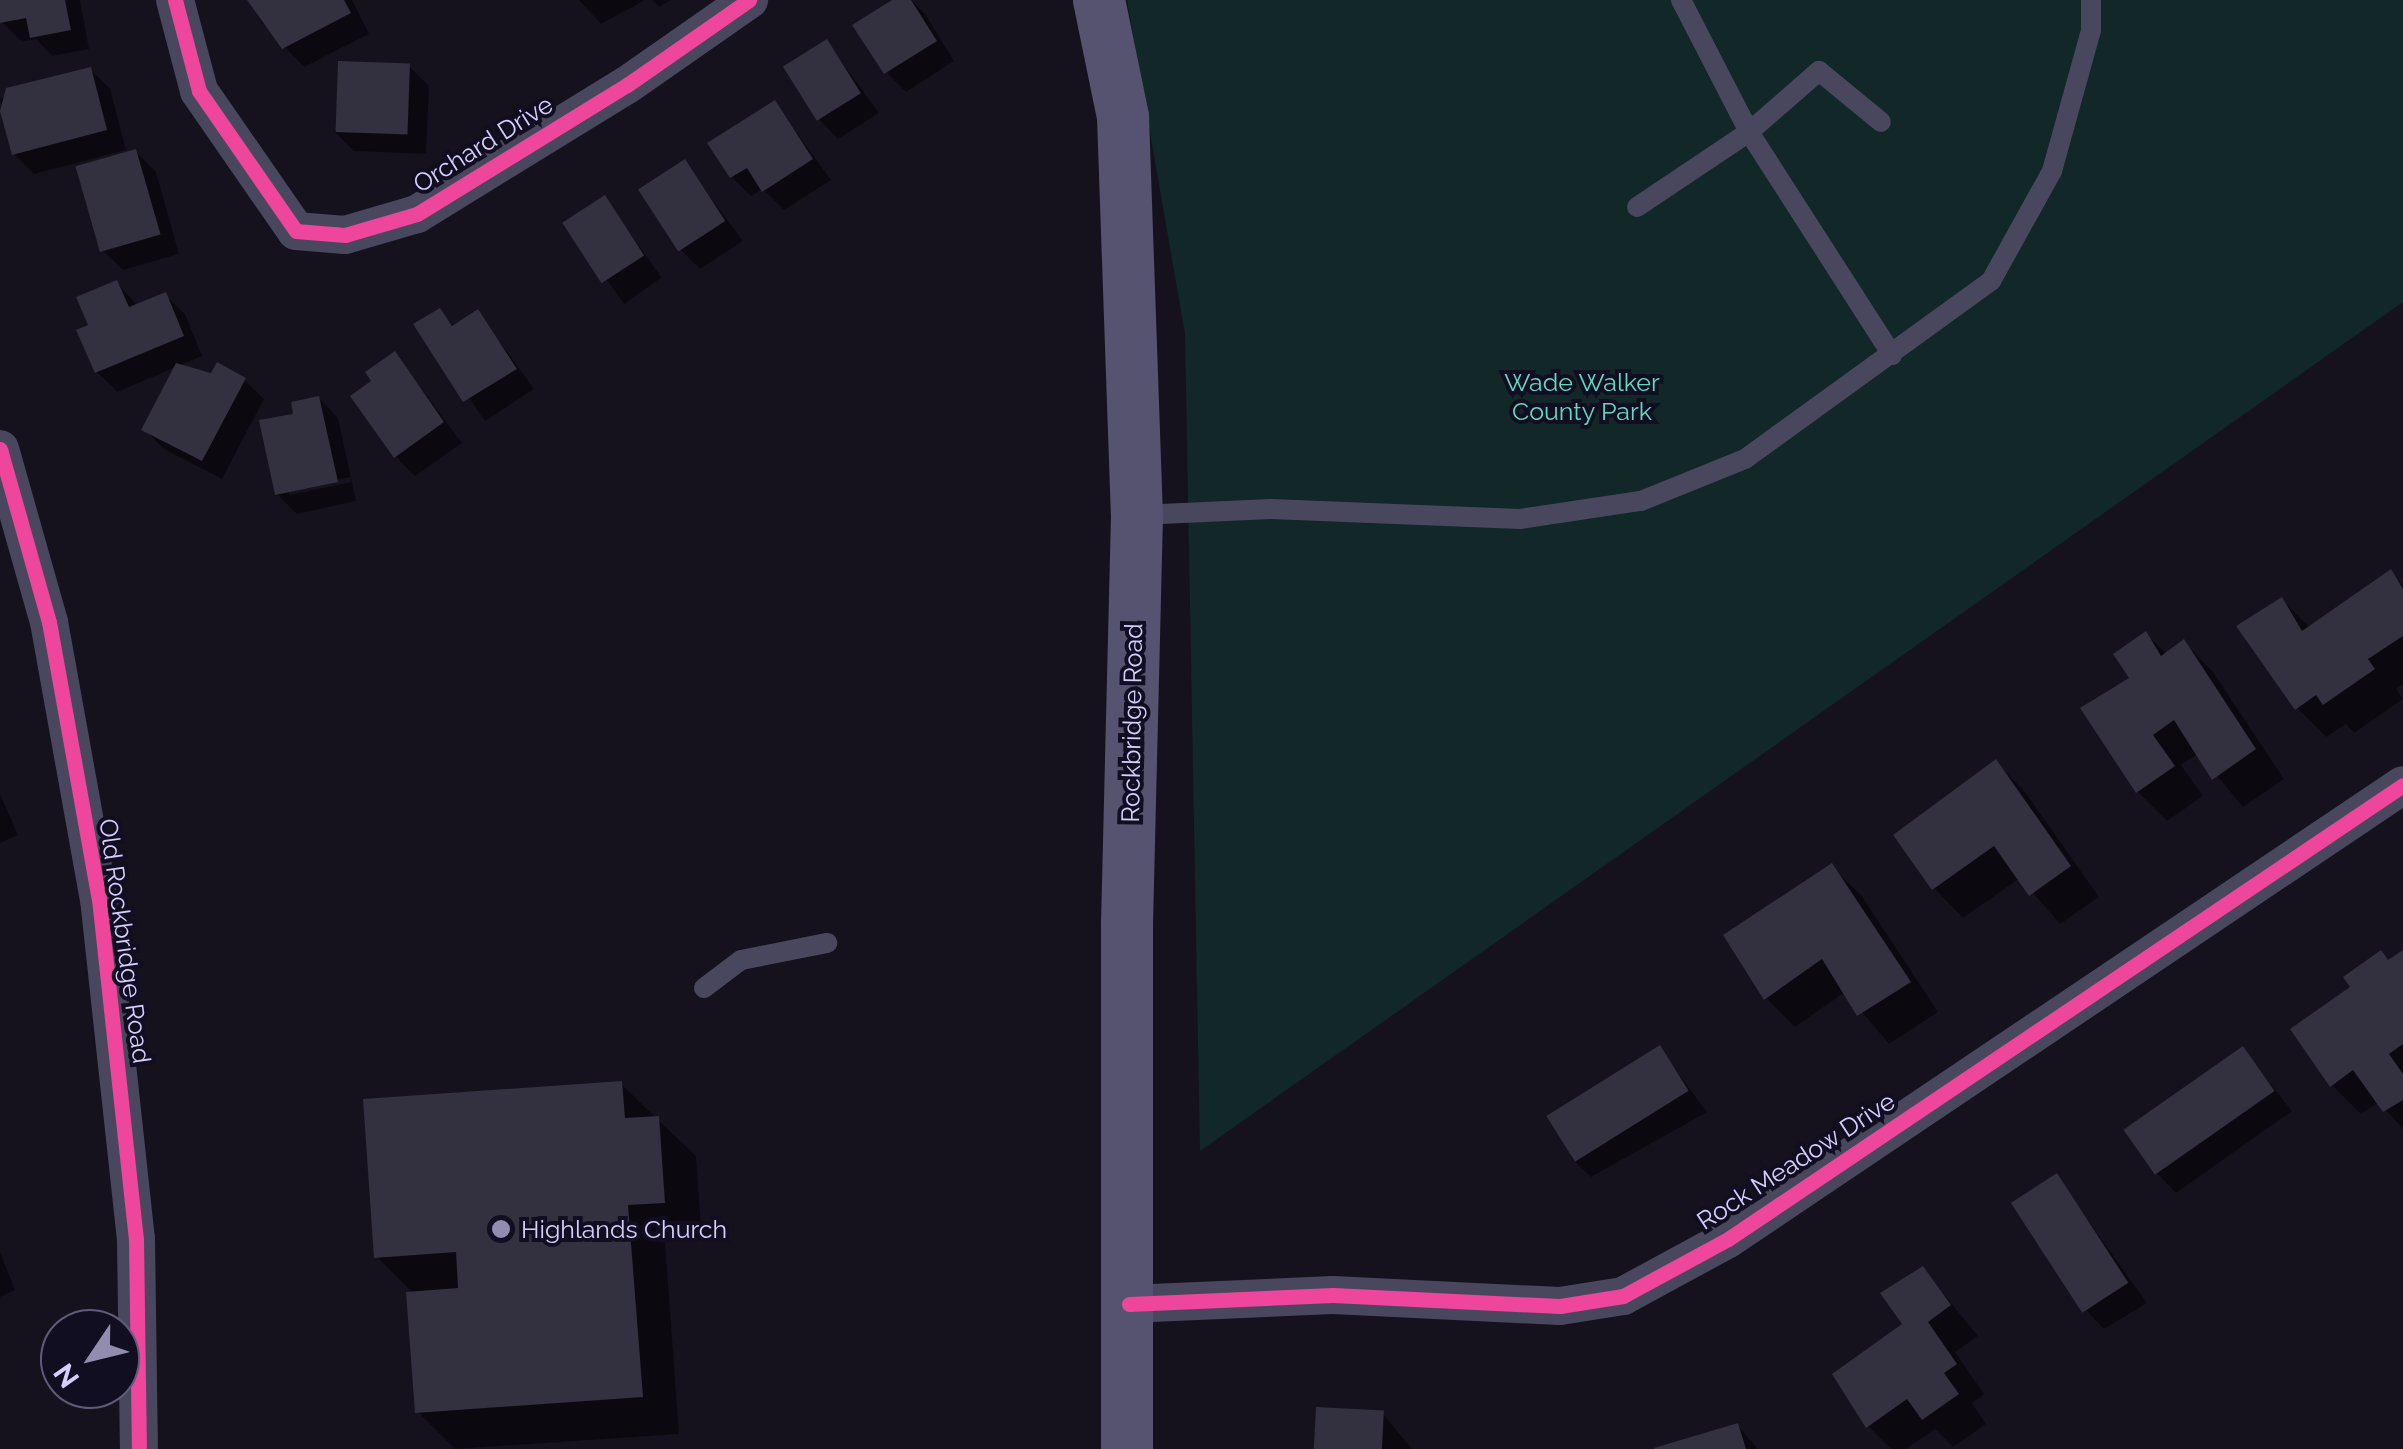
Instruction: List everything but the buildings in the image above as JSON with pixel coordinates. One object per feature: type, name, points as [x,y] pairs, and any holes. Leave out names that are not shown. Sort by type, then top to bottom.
[{"type":"main road","name":"Rockbridge Road","points":[[1099,0],[1123,117],[1137,515],[1127,924],[1127,1449]]},
{"type":"street","name":"Orchard Drive","points":[[175,0],[198,91],[296,231],[345,235],[418,214],[627,85],[748,0]]},
{"type":"street","name":"Old Rockbridge Road","points":[[0,449],[49,622],[99,899],[136,1239],[139,1449]]},
{"type":"street","name":"Rock Meadow Drive","points":[[1129,1304],[1333,1295],[1560,1306],[1623,1296],[1728,1239],[2403,785]]},
{"type":"lane","points":[[1681,0],[1750,132],[1892,355]]},
{"type":"lane","points":[[1137,515],[1271,509],[1520,519],[1641,501],[1745,459],[1991,281],[2052,171],[2091,30],[2091,0]]},
{"type":"lane","points":[[1637,207],[1750,132],[1819,71],[1882,122]]},
{"type":"lane","points":[[704,988],[741,960],[827,943]]},
{"type":"green space","name":"Wade Walker County Park","points":[[1127,0],[2403,0],[2403,302],[1200,1151],[1185,334]]},
{"type":"cycle path","points":[[175,0],[199,91],[296,231],[345,235],[417,214],[627,85],[749,0]]},
{"type":"cycle path","points":[[0,449],[49,622],[99,899],[136,1239],[139,1449]]},
{"type":"cycle path","points":[[1129,1304],[1333,1295],[1560,1306],[1623,1296],[1728,1239],[2403,785]]},
{"type":"place","name":"Highlands Church","points":[[501,1229]]}]
